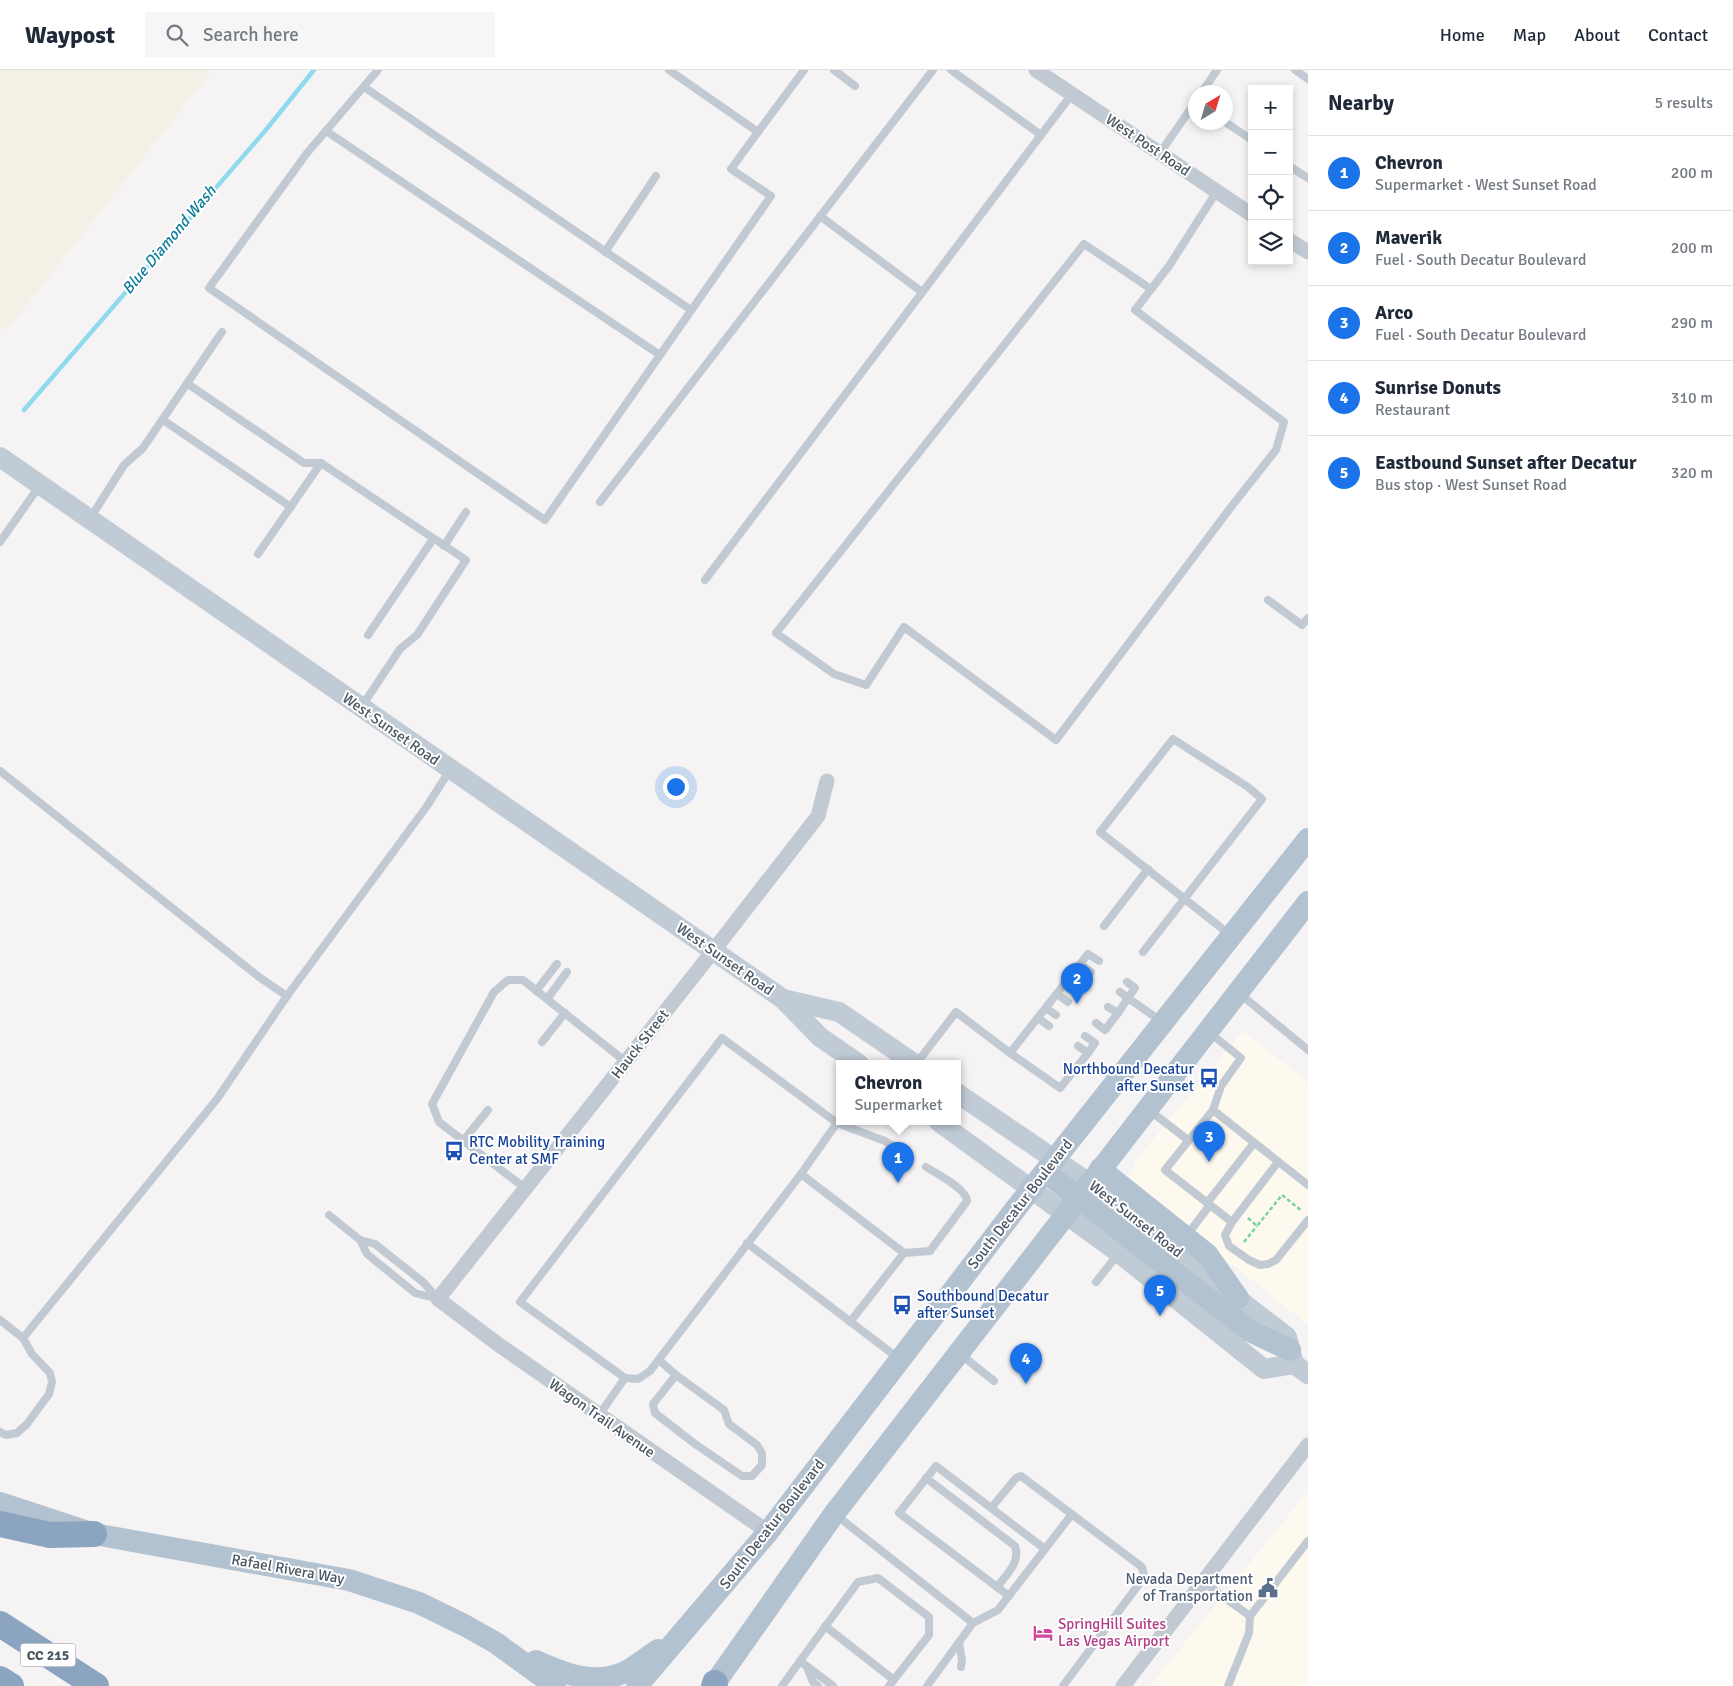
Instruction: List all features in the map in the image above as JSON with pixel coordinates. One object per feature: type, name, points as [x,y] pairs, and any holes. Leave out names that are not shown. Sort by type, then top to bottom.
[{"type":"highway","points":[[0,1524],[50,1535],[94,1534]]},
{"type":"highway","name":"CC 215","points":[[0,1624],[96,1686]]},
{"type":"highway","name":"CC 215","points":[[0,1678],[11,1686]]},
{"type":"main road","name":"West Sunset Road","points":[[0,457],[714,950],[783,999],[820,1037],[853,1060]]},
{"type":"main road","name":"South Decatur Boulevard","points":[[637,1686],[768,1532],[1044,1173],[1308,839]]},
{"type":"main road","points":[[714,1685],[834,1514],[1308,902]]},
{"type":"main road","name":"West Sunset Road","points":[[783,999],[839,1012],[909,1060]]},
{"type":"main road","points":[[961,1097],[1044,1173]]},
{"type":"main road","points":[[945,1125],[1044,1173],[1186,1237],[1207,1254],[1238,1298]]},
{"type":"main road","name":"West Sunset Road","points":[[1083,1191],[1238,1298],[1287,1337],[1298,1363]]},
{"type":"main road","points":[[1083,1191],[1119,1253],[1264,1369],[1298,1363]]},
{"type":"main road","points":[[1083,1191],[1250,1331],[1298,1363]]},
{"type":"main road","name":"Rafael Rivera Way","points":[[0,1503],[94,1534],[349,1580],[419,1603],[496,1643],[555,1686]]},
{"type":"main road","points":[[496,1643],[574,1677],[598,1680],[617,1676],[627,1671],[687,1629]]},
{"type":"street","name":"West Post Road","points":[[1043,72],[1072,94],[1248,211]]},
{"type":"street","points":[[1293,243],[1308,252]]},
{"type":"street","name":"Hauck Street","points":[[438,1299],[818,816],[827,781]]},
{"type":"street","name":"Wagon Trail Avenue","points":[[438,1299],[499,1346],[768,1532]]},
{"type":"street","points":[[1123,1686],[1308,1445]]},
{"type":"lane","points":[[378,70],[307,153],[209,288],[545,520],[771,196],[731,168],[804,70]]},
{"type":"lane","points":[[669,70],[758,132]]},
{"type":"lane","points":[[834,70],[855,86]]},
{"type":"lane","points":[[600,502],[932,70]]},
{"type":"lane","points":[[951,70],[1041,135]]},
{"type":"lane","points":[[1207,85],[1217,70]]},
{"type":"lane","points":[[1295,70],[1308,79]]},
{"type":"lane","points":[[364,87],[691,310]]},
{"type":"lane","points":[[705,580],[1072,94]]},
{"type":"lane","points":[[1160,153],[1188,112]]},
{"type":"lane","points":[[1233,127],[1248,137]]},
{"type":"lane","points":[[326,131],[660,355]]},
{"type":"lane","points":[[1293,169],[1308,178]]},
{"type":"lane","points":[[605,252],[656,176]]},
{"type":"lane","points":[[1151,289],[1084,244],[776,633],[834,674],[866,685],[904,627],[1056,740],[1276,450],[1284,422],[1135,310],[1169,266],[1217,192]]},
{"type":"lane","points":[[820,216],[922,292]]},
{"type":"lane","points":[[90,519],[124,466],[144,448],[222,332]]},
{"type":"lane","points":[[188,384],[304,463],[321,463],[466,560],[417,635],[400,649],[361,707]]},
{"type":"lane","points":[[163,420],[291,507]]},
{"type":"lane","points":[[258,554],[321,463]]},
{"type":"lane","points":[[0,542],[40,485]]},
{"type":"lane","points":[[444,546],[466,512]]},
{"type":"lane","points":[[368,635],[433,539]]},
{"type":"lane","points":[[1268,600],[1302,625],[1308,618]]},
{"type":"lane","points":[[1143,952],[1185,898],[1262,799],[1248,786],[1173,739],[1100,832],[1185,898],[1231,936]]},
{"type":"lane","points":[[23,1338],[217,1099],[287,996],[427,806],[451,770]]},
{"type":"lane","points":[[0,771],[259,977],[287,996]]},
{"type":"lane","points":[[1104,926],[1148,869]]},
{"type":"lane","points":[[1010,1053],[1088,954],[1099,961]]},
{"type":"lane","points":[[536,991],[557,964]]},
{"type":"lane","points":[[1080,964],[1091,972]]},
{"type":"lane","points":[[547,999],[567,972]]},
{"type":"lane","points":[[1068,979],[1079,986]]},
{"type":"lane","points":[[526,1189],[439,1122],[432,1104],[494,992],[508,980],[523,980],[626,1062]]},
{"type":"lane","points":[[918,1060],[956,1012],[1060,1088],[1136,988],[1127,982]]},
{"type":"lane","points":[[1120,992],[1163,1023]]},
{"type":"lane","points":[[1238,992],[1308,1050]]},
{"type":"lane","points":[[1057,994],[1068,1002]]},
{"type":"lane","points":[[1108,1007],[1118,1013]]},
{"type":"lane","points":[[1046,1008],[1056,1015]]},
{"type":"lane","points":[[542,1042],[565,1013]]},
{"type":"lane","points":[[1038,1018],[1049,1026]]},
{"type":"lane","points":[[1096,1023],[1105,1030]]},
{"type":"lane","points":[[1208,1031],[1240,1058],[1221,1086],[1213,1110],[1165,1170],[1232,1222]]},
{"type":"lane","points":[[1085,1036],[1095,1043]]},
{"type":"lane","points":[[836,1120],[722,1038],[520,1302],[625,1378],[638,1379],[650,1371],[659,1360],[801,1174],[836,1124]]},
{"type":"lane","points":[[1078,1046],[1088,1053]]},
{"type":"lane","points":[[1147,1109],[1188,1140]]},
{"type":"lane","points":[[463,1141],[488,1110]]},
{"type":"lane","points":[[1213,1110],[1308,1185]]},
{"type":"lane","points":[[848,1125],[886,1141],[898,1149]]},
{"type":"lane","points":[[1186,1237],[1254,1142]]},
{"type":"lane","points":[[1278,1162],[1232,1222],[1225,1235],[1229,1246],[1260,1265],[1276,1260],[1308,1220]]},
{"type":"lane","points":[[801,1174],[904,1254],[930,1251],[967,1202],[967,1197],[962,1191],[926,1167]]},
{"type":"lane","points":[[329,1215],[360,1240],[375,1244],[423,1282],[438,1299]]},
{"type":"lane","points":[[360,1240],[367,1254],[415,1293],[438,1299]]},
{"type":"lane","points":[[747,1243],[900,1359]]},
{"type":"lane","points":[[1096,1282],[1119,1253]]},
{"type":"lane","points":[[850,1322],[904,1254]]},
{"type":"lane","points":[[0,1320],[23,1338],[32,1354],[50,1373],[52,1382],[49,1394],[27,1424],[17,1433],[6,1436],[0,1432]]},
{"type":"lane","points":[[958,1353],[994,1381]]},
{"type":"lane","points":[[659,1360],[676,1375],[724,1410],[729,1424],[757,1445],[762,1453],[762,1465],[752,1476],[742,1476],[695,1444],[655,1413],[653,1404],[676,1375]]},
{"type":"lane","points":[[598,1415],[625,1378]]},
{"type":"lane","points":[[1009,1596],[899,1513],[936,1466],[1045,1549]]},
{"type":"lane","points":[[992,1508],[1016,1478],[1021,1476],[1142,1567],[1144,1575],[1063,1686]]},
{"type":"lane","points":[[926,1478],[1014,1546],[1017,1552],[1016,1559],[997,1586]]},
{"type":"lane","points":[[834,1514],[974,1623]]},
{"type":"lane","points":[[927,1686],[974,1623],[998,1610],[1072,1514]]},
{"type":"lane","points":[[1228,1686],[1249,1633],[1250,1616],[1308,1541]]},
{"type":"lane","points":[[782,1686],[803,1663],[826,1626],[858,1582],[878,1578],[928,1618],[929,1634],[892,1683],[826,1626]]},
{"type":"lane","points":[[1203,1582],[1250,1616]]},
{"type":"lane","points":[[959,1643],[962,1660],[961,1667]]},
{"type":"lane","points":[[803,1663],[813,1682],[818,1686]]},
{"type":"lane","points":[[803,1663],[833,1686]]},
{"type":"path","points":[[1247,1247],[1243,1244],[1257,1226]]},
{"type":"shaded area","points":[[1243,1031],[1308,1082],[1308,1325],[1142,1193],[1129,1176],[1136,1160]]},
{"type":"shaded area","name":"Nevada Department of Transportation","points":[[1308,1491],[1308,1686],[1150,1686]]},
{"type":"sand","points":[[0,70],[212,70],[18,316],[0,332]]},
{"type":"waterway","name":"Blue Diamond Wash","points":[[24,410],[265,131],[314,70]]},
{"type":"place","name":"Maverik","points":[[1077,1004]]},
{"type":"place","name":"Northbound Decatur after Sunset","points":[[1209,1078]]},
{"type":"place","name":"RTC Mobility Training Center at SMF","points":[[454,1151]]},
{"type":"place","name":"Arco","points":[[1209,1162]]},
{"type":"place","name":"Chevron","points":[[898,1183]]},
{"type":"place","name":"Southbound Decatur after Sunset","points":[[902,1305]]},
{"type":"place","name":"Eastbound Sunset after Decatur","points":[[1160,1316]]},
{"type":"place","name":"Sunrise Donuts","points":[[1026,1384]]},
{"type":"place","name":"Nevada Department of Transportation","points":[[1268,1588]]},
{"type":"place","name":"SpringHill Suites Las Vegas Airport","points":[[1043,1633]]}]
